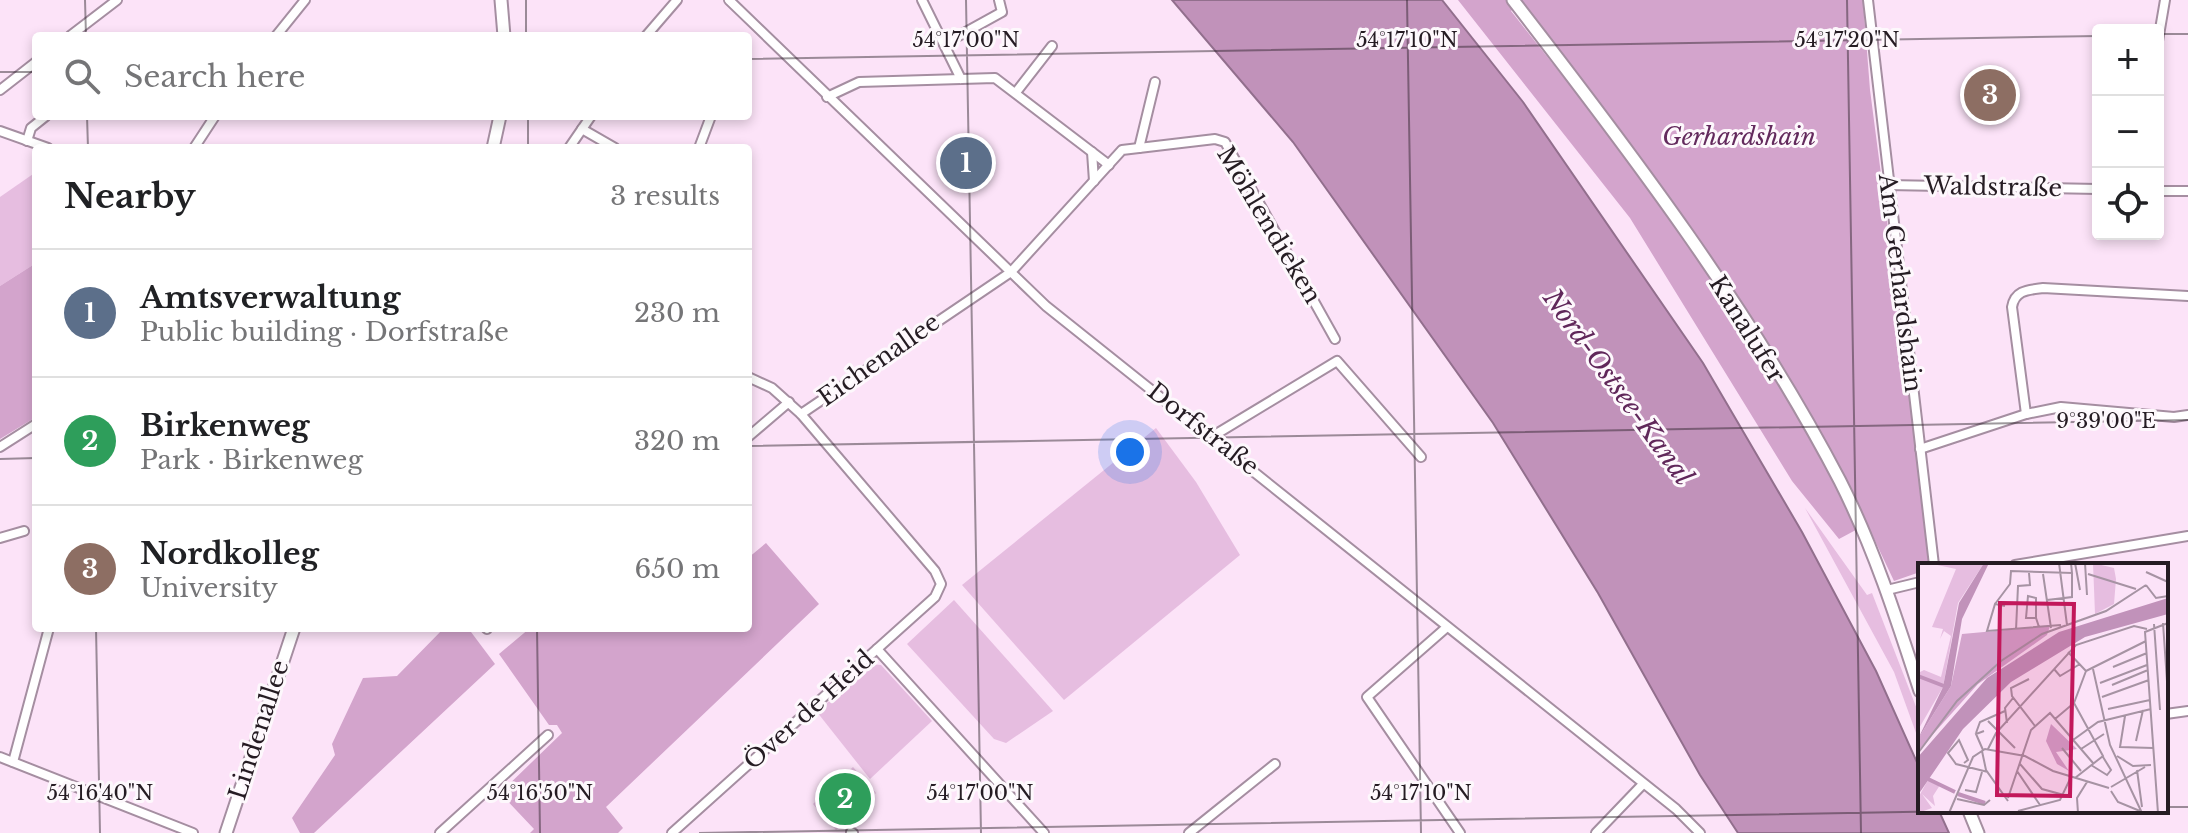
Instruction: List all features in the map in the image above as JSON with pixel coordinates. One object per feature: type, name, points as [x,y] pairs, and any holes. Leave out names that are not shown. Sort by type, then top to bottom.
[{"type":"street","points":[[75,32],[117,0]]},
{"type":"street","points":[[279,32],[305,0]]},
{"type":"street","points":[[501,0],[504,32]]},
{"type":"street","points":[[649,32],[677,0]]},
{"type":"street","name":"Dorfstraße","points":[[729,0],[1046,306],[1213,436],[1676,809],[1700,833]]},
{"type":"street","points":[[922,0],[961,79]]},
{"type":"street","points":[[944,44],[1002,12],[999,0]]},
{"type":"street","name":"Kanalufer","points":[[1513,0],[1679,224],[1752,336],[1841,484],[1887,590],[1918,685]]},
{"type":"street","name":"Am Gerhardshain","points":[[1868,0],[1934,563]]},
{"type":"street","points":[[2161,24],[2165,0]]},
{"type":"street","points":[[1017,91],[1052,46]]},
{"type":"street","points":[[0,90],[32,65]]},
{"type":"street","points":[[827,97],[859,82],[995,78],[1017,91],[1109,165]]},
{"type":"street","points":[[1139,148],[1155,82]]},
{"type":"street","points":[[27,141],[31,128],[41,120]]},
{"type":"street","points":[[197,144],[212,120]]},
{"type":"street","points":[[494,144],[499,120]]},
{"type":"street","points":[[572,144],[588,120]]},
{"type":"street","points":[[700,144],[710,120]]},
{"type":"street","points":[[582,129],[608,144]]},
{"type":"street","points":[[0,131],[36,144]]},
{"type":"street","name":"Möhlendieken","points":[[1094,181],[1122,150],[1215,139],[1225,142],[1335,339]]},
{"type":"street","points":[[1092,152],[1094,181]]},
{"type":"street","name":"Eichenallee","points":[[752,379],[772,388],[801,414],[1011,272],[1094,181]]},
{"type":"street","name":"Waldstraße","points":[[1888,185],[2092,189]]},
{"type":"street","points":[[2164,191],[2188,191]]},
{"type":"street","points":[[2026,414],[2012,307],[2013,299],[2022,291],[2043,288],[2188,296]]},
{"type":"street","points":[[1213,436],[1337,361],[1421,457]]},
{"type":"street","points":[[752,434],[789,402]]},
{"type":"street","points":[[1920,449],[2026,414],[2061,407],[2174,417],[2188,415]]},
{"type":"street","name":"Över de Heid","points":[[672,833],[935,597],[941,584],[935,571],[801,414]]},
{"type":"street","points":[[0,447],[32,427]]},
{"type":"street","points":[[0,538],[24,531]]},
{"type":"street","points":[[2027,563],[2188,536]]},
{"type":"street","points":[[1887,590],[1918,582]]},
{"type":"street","points":[[1447,627],[1367,697],[1460,833]]},
{"type":"street","points":[[13,762],[48,632]]},
{"type":"street","name":"Lindenallee","points":[[226,833],[293,632]]},
{"type":"street","points":[[877,649],[1044,833]]},
{"type":"street","points":[[2168,714],[2188,711]]},
{"type":"street","points":[[440,833],[548,735]]},
{"type":"street","points":[[0,757],[193,833]]},
{"type":"street","points":[[1189,833],[1275,764]]},
{"type":"street","points":[[1596,833],[1643,784]]},
{"type":"street","points":[[1970,813],[1978,833]]},
{"type":"shaded area","points":[[32,175],[32,266],[0,286],[0,197]]},
{"type":"shaded area","points":[[1156,428],[1196,482],[1240,555],[1064,700],[962,585]]},
{"type":"shaded area","points":[[1805,508],[1867,595],[1872,593],[1918,712],[1918,738],[1894,672]]},
{"type":"shaded area","points":[[954,600],[1053,711],[1006,743],[994,739],[907,644]]},
{"type":"shaded area","points":[[871,664],[881,665],[932,721],[870,779],[817,712]]},
{"type":"shaded area","points":[[853,767],[876,793],[836,830],[813,804]]},
{"type":"green space","name":"Gerhardshain","points":[[1458,0],[1863,0],[1870,90],[1932,563],[1918,563],[1918,573],[1894,581],[1867,524],[1839,539],[1792,481],[1630,218]],"holes":[[[1513,9],[1571,87],[1511,11]]]},
{"type":"green space","points":[[32,266],[32,419],[0,439],[0,286]]},
{"type":"green space","points":[[766,543],[819,604],[606,807],[623,828],[618,833],[530,833],[534,829],[500,793],[562,733],[557,725],[549,725],[499,654],[525,632],[752,632],[752,555]]},
{"type":"green space","points":[[440,632],[471,632],[495,664],[314,833],[300,833],[292,818],[335,755],[332,744],[363,678],[397,676]]},
{"type":"water","name":"Nord-Ostsee-Kanal","points":[[1172,0],[1442,0],[1523,102],[1703,363],[1802,532],[1876,671],[1918,765],[1918,813],[1940,813],[1949,833],[1738,833],[1700,775],[1598,593],[1493,423],[1293,142]]},
{"type":"place","name":"Nordkolleg","points":[[1990,95]]},
{"type":"place","name":"Amtsverwaltung","points":[[966,163]]},
{"type":"place","name":"Birkenweg","points":[[845,799]]}]
